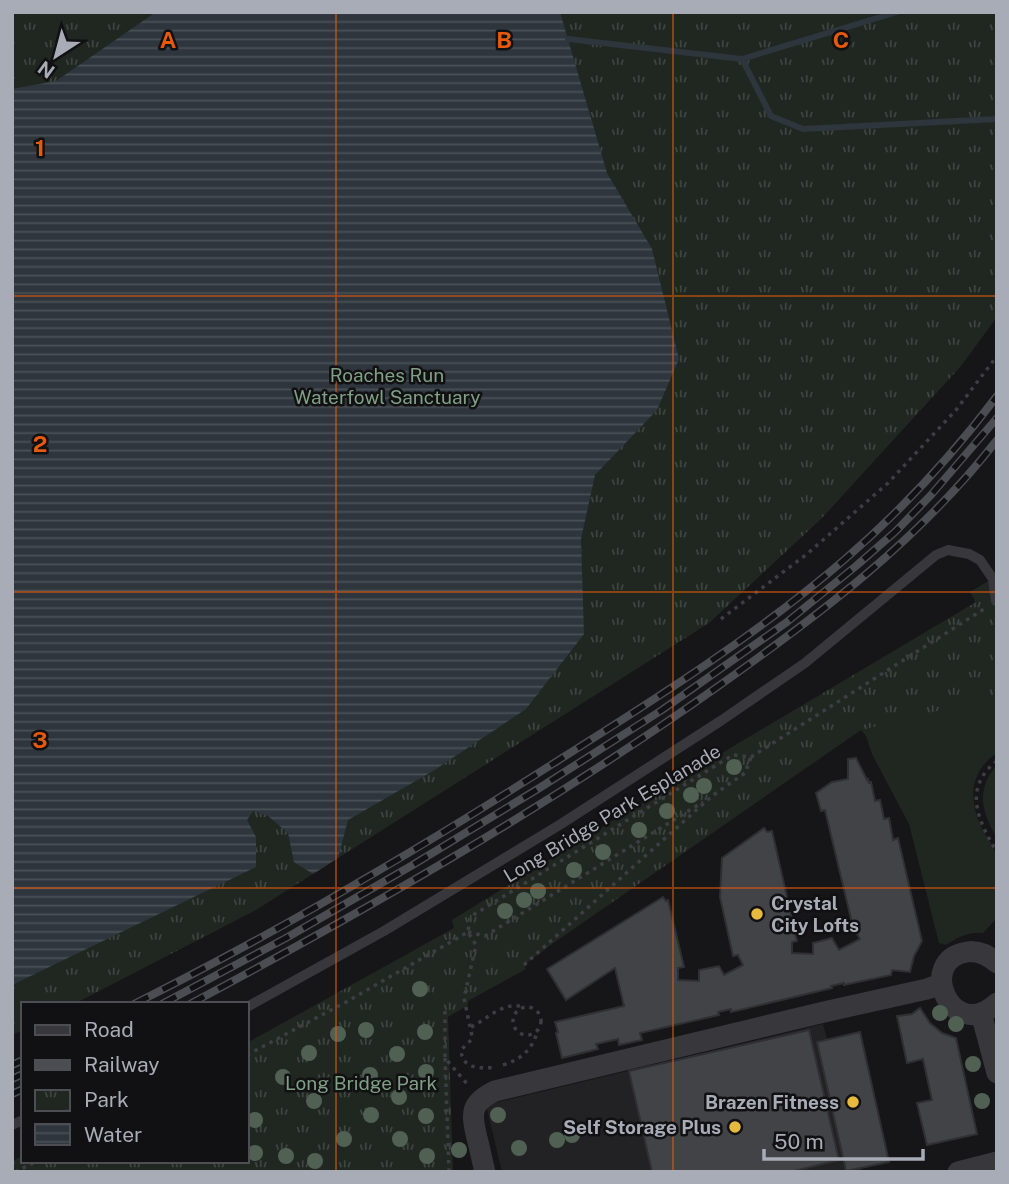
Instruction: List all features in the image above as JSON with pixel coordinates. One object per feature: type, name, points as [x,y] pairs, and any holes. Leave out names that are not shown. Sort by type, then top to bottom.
[{"type":"street","points":[[997,963],[982,953],[962,953],[946,965],[941,984],[943,995],[950,1005],[959,1011],[970,1014],[989,1008],[997,1073]]},
{"type":"street","points":[[485,1172],[472,1116],[476,1095],[941,984]]},
{"type":"street","points":[[958,1172],[997,1162]]},
{"type":"lane","points":[[248,1006],[384,931],[561,824],[722,720],[805,663],[936,555],[948,550],[969,554],[980,560],[993,579],[996,601]]},
{"type":"path","points":[[722,619],[807,554],[888,483],[956,410],[997,356]]},
{"type":"path","name":"Long Bridge Park Esplanade","points":[[248,1054],[468,932],[470,917],[733,755],[751,757],[996,601]]},
{"type":"path","points":[[468,932],[485,936],[712,796],[745,773],[751,757]]},
{"type":"path","points":[[997,761],[987,769],[981,779],[976,796],[983,828],[997,852]]},
{"type":"path","points":[[524,965],[712,796]]},
{"type":"path","points":[[468,932],[476,945],[464,998],[472,1036],[461,1050],[462,1059],[468,1065],[481,1068],[498,1067],[523,1056],[531,1048],[541,1019],[536,1010],[515,1004],[504,1007],[471,1027]]},
{"type":"path","points":[[526,1007],[514,1015],[514,1025],[520,1033],[525,1034],[538,1029]]},
{"type":"path","points":[[445,1010],[449,1172]]},
{"type":"path","points":[[445,1058],[476,1095]]},
{"type":"path","points":[[15,1172],[33,1163]]},
{"type":"shaded area","points":[[823,1024],[862,1172],[502,1172],[486,1105]]},
{"type":"green space","name":"Roaches Run Waterfowl Sanctuary","points":[[12,12],[997,12],[997,317],[961,366],[821,519],[709,623],[256,910],[78,1002],[21,1002],[21,1031],[12,1035]]},
{"type":"green space","name":"Long Bridge Park","points":[[997,576],[997,696],[861,730],[552,944],[524,965],[526,969],[468,1001],[468,1005],[448,1017],[453,1172],[12,1172],[12,1161],[21,1157],[21,1163],[248,1163],[248,1042],[454,928],[452,920],[737,744],[976,602],[970,592]]},
{"type":"green space","points":[[997,638],[997,753],[988,760],[977,776],[973,795],[976,814],[997,858],[997,918],[983,933],[973,933],[946,945],[939,943],[909,824],[861,730],[894,701]]},
{"type":"green space","points":[[997,765],[997,838],[988,820],[983,792]]},
{"type":"water","name":"Roaches Run Waterfowl Sanctuary","points":[[156,12],[560,12],[607,173],[652,249],[679,359],[657,410],[595,475],[581,539],[584,634],[526,709],[433,771],[348,820],[338,858],[313,874],[294,862],[288,833],[268,816],[253,811],[247,820],[256,837],[256,867],[12,985],[12,89],[56,81]]},
{"type":"building","name":"Crystal City Lofts","points":[[856,758],[867,780],[871,782],[875,801],[880,800],[884,819],[889,818],[893,840],[898,838],[922,941],[910,972],[892,970],[891,975],[831,986],[832,988],[731,1012],[731,1009],[718,1012],[719,1015],[640,1033],[642,1040],[619,1045],[618,1039],[596,1044],[598,1049],[562,1058],[555,1022],[624,1006],[615,968],[566,1000],[547,969],[663,897],[668,900],[684,967],[678,968],[678,980],[699,981],[699,970],[719,966],[724,975],[743,965],[738,955],[733,956],[720,897],[722,858],[764,828],[767,832],[772,831],[797,941],[792,942],[792,953],[813,954],[813,943],[832,938],[839,950],[860,939],[853,927],[825,810],[821,811],[816,793],[832,782],[848,779],[848,759]]},
{"type":"building","points":[[920,1008],[930,1023],[942,1033],[956,1038],[977,1134],[927,1145],[917,1103],[932,1100],[923,1059],[907,1063],[897,1016],[912,1014]]},
{"type":"building","points":[[809,1030],[839,1160],[790,1172],[652,1172],[629,1071]]},
{"type":"building","name":"Brazen Fitness","points":[[860,1032],[889,1162],[846,1171],[817,1042]]},
{"type":"waterway","points":[[568,39],[742,59],[897,12]]},
{"type":"waterway","points":[[742,59],[771,116],[803,129],[997,119]]},
{"type":"railway","points":[[138,1002],[294,919],[398,859],[627,717],[738,642],[809,589],[886,522],[944,461],[997,396]]},
{"type":"railway","points":[[166,1002],[286,938],[411,866],[662,710],[787,622],[856,566],[895,532],[931,495],[997,418]]},
{"type":"railway","points":[[194,1002],[460,853],[592,771],[720,685],[868,573],[935,510],[997,440]]},
{"type":"railway","points":[[12,1065],[21,1061]]},
{"type":"railway","points":[[12,1079],[21,1075]]},
{"type":"railway","points":[[12,1094],[21,1090]]},
{"type":"place","name":"Crystal City Lofts","points":[[757,914]]},
{"type":"place","name":"Brazen Fitness","points":[[853,1102]]},
{"type":"place","name":"Self Storage Plus","points":[[735,1127]]}]
